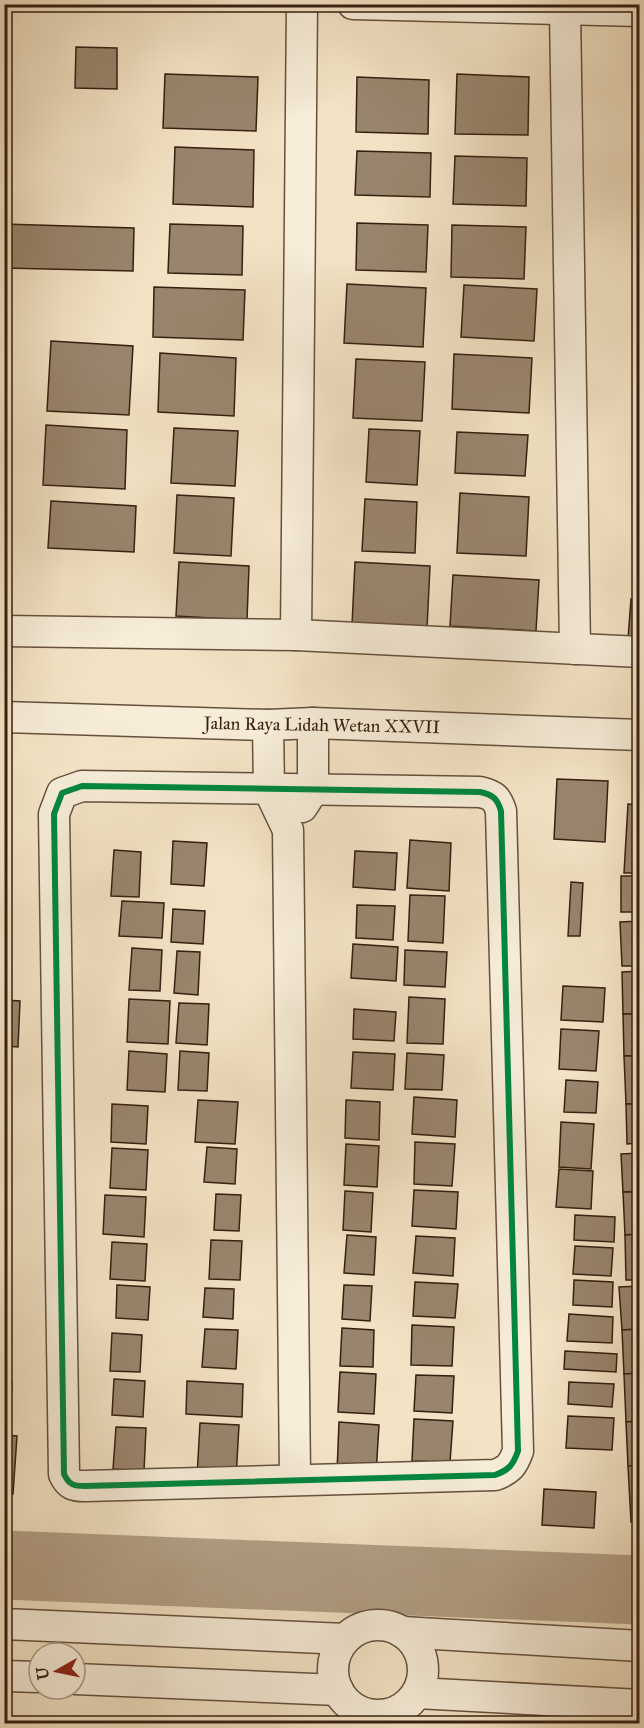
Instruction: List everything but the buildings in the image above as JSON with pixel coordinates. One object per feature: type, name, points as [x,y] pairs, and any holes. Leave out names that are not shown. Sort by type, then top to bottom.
[{"type":"street","points":[[296,635],[302,4]]},
{"type":"street","points":[[353,4],[639,11]]},
{"type":"street","points":[[565,10],[574,649]]},
{"type":"street","points":[[4,631],[296,635],[639,652]]},
{"type":"street","name":"Jalan Raya Lidah Wetan XXVII","points":[[4,717],[268,725],[313,723],[639,735]]},
{"type":"street","points":[[288,830],[313,790],[313,723]]},
{"type":"street","points":[[268,725],[269,790],[288,830],[295,1478]]},
{"type":"street","points":[[82,786],[269,790],[480,792],[491,794],[498,800],[501,811],[518,1451],[513,1464],[506,1471],[495,1475],[295,1478],[73,1486],[64,1474],[54,814],[58,801],[69,789],[82,786]]},
{"type":"street","points":[[4,1624],[345,1639]]},
{"type":"street","points":[[402,1632],[420,1653],[422,1681],[417,1694],[398,1710],[374,1719],[352,1707],[338,1690],[333,1663],[345,1639],[357,1630],[372,1625],[387,1626],[402,1632],[639,1646]]},
{"type":"street","points":[[4,1676],[27,1677]]},
{"type":"street","points":[[87,1680],[338,1690]]},
{"type":"street","points":[[417,1694],[639,1705]]},
{"type":"waterway","points":[[4,1565],[640,1590]]},
{"type":"cycle path","points":[[82,786],[480,792],[491,796],[498,803],[501,811],[518,1451],[512,1463],[504,1471],[495,1475],[85,1486],[72,1484],[66,1478],[64,1474],[54,814],[62,793],[82,786]]}]
